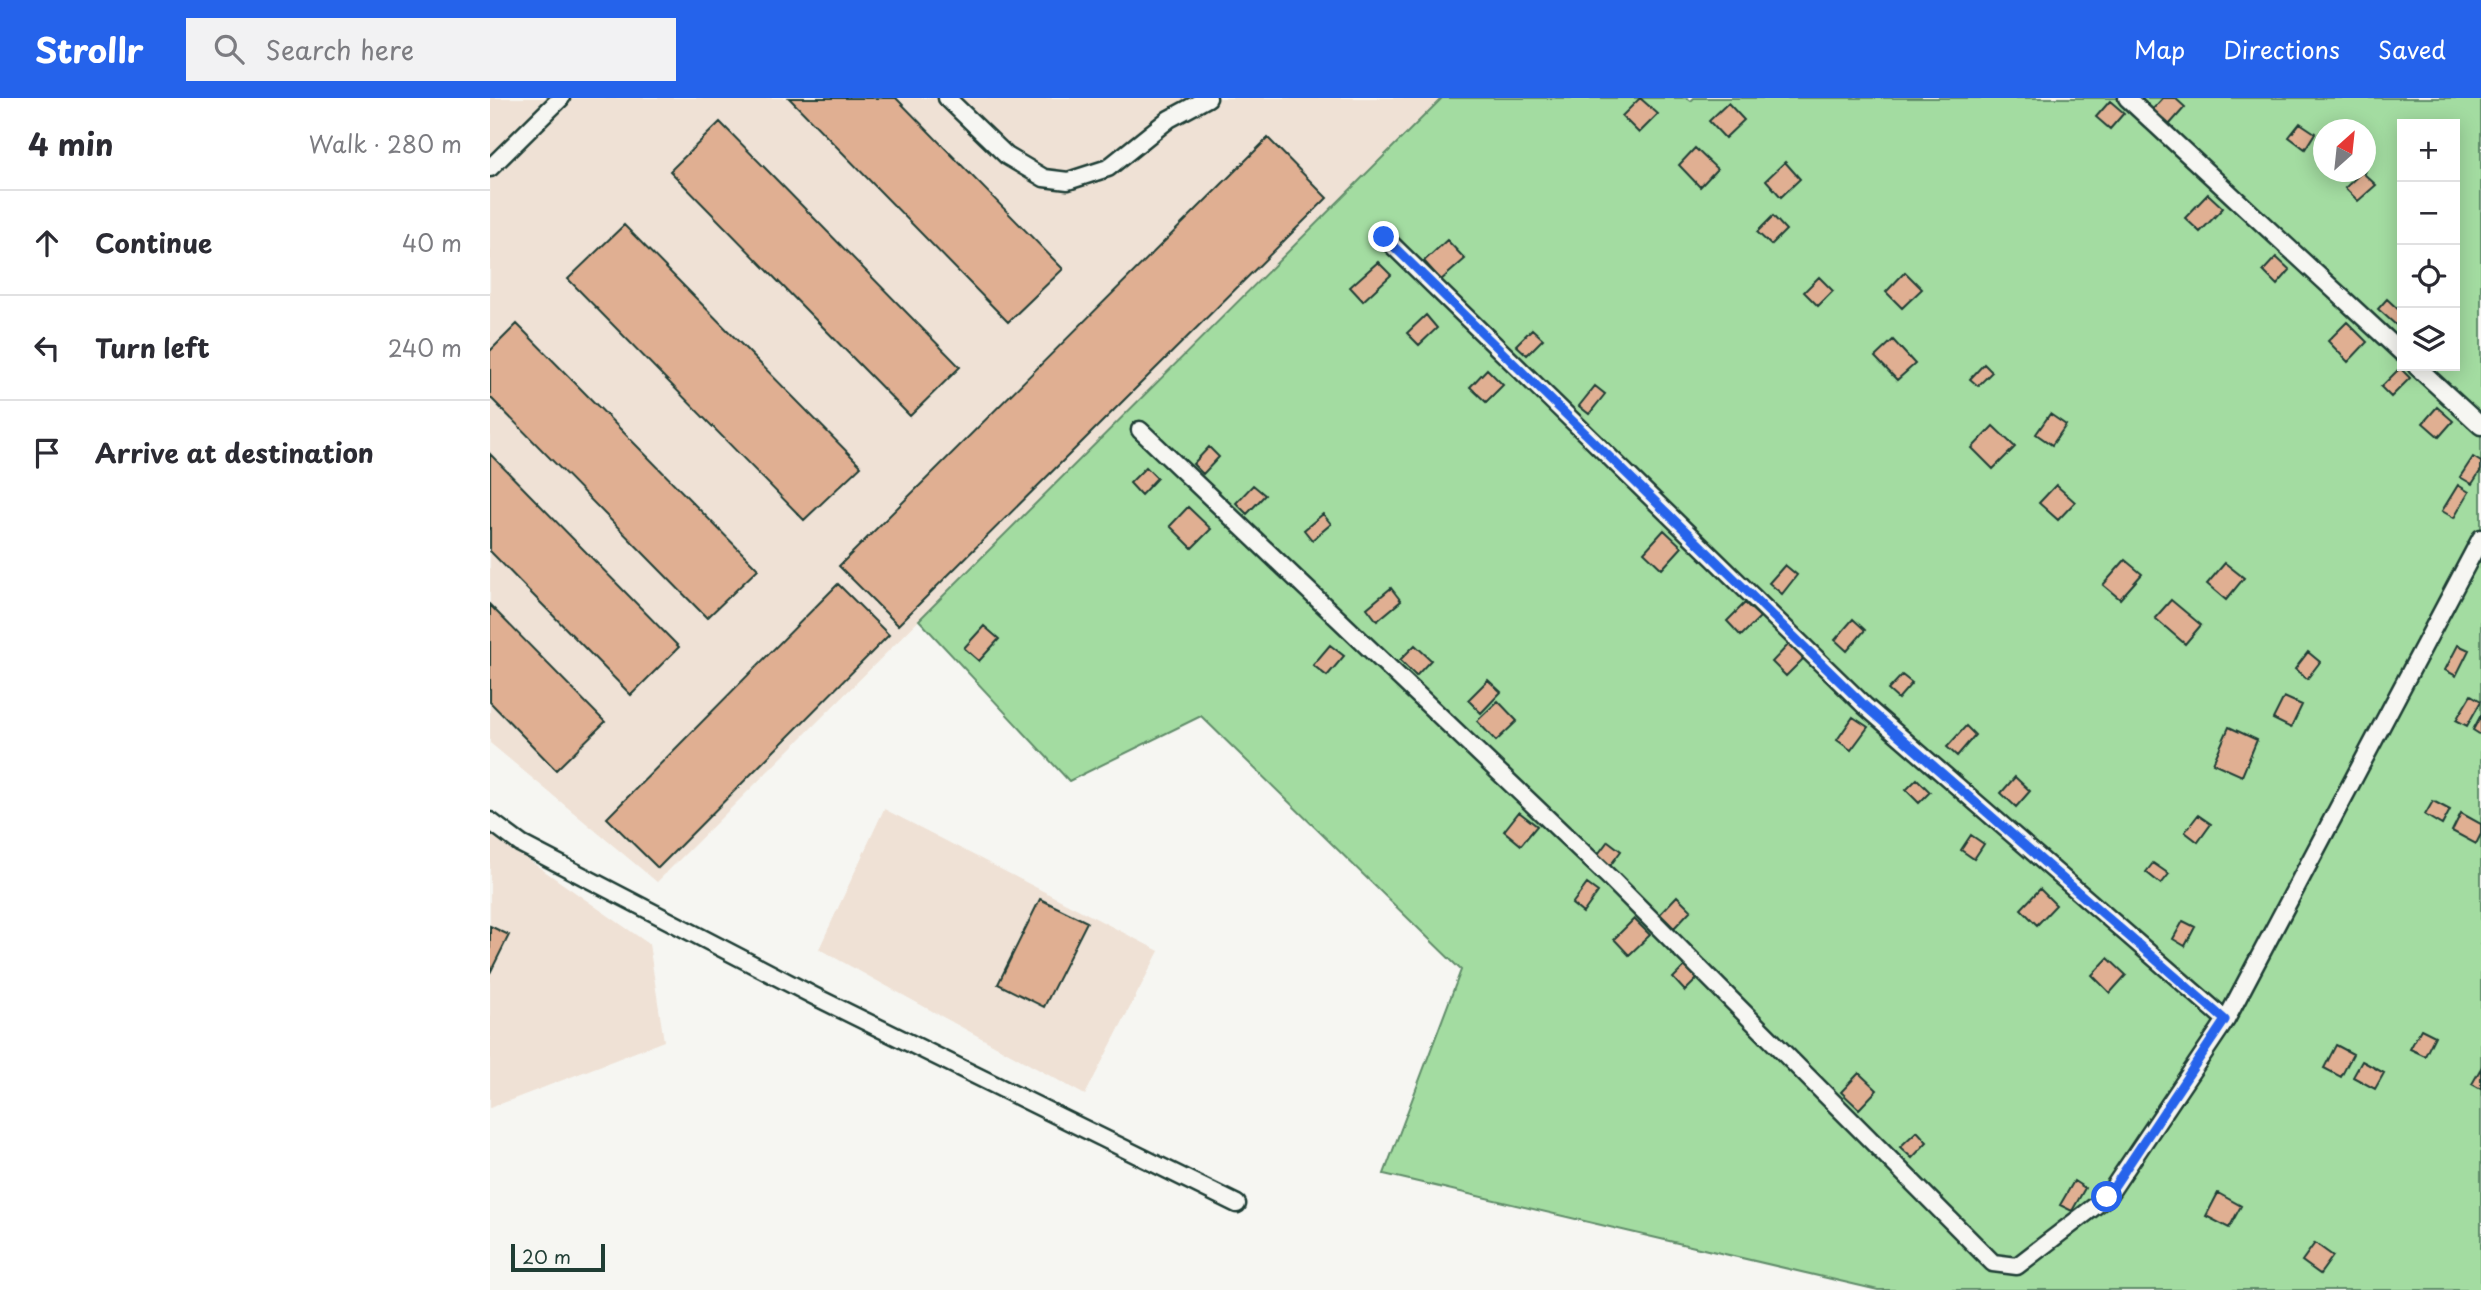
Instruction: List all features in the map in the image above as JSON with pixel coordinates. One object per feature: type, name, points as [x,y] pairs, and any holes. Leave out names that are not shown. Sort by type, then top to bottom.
[{"type":"lane","points":[[490,168],[561,98]]},
{"type":"lane","points":[[947,98],[1007,156],[1044,178],[1068,181],[1108,168],[1169,119],[1208,98]]},
{"type":"lane","points":[[2127,98],[2397,348]]},
{"type":"lane","points":[[1384,237],[1865,706],[2225,1020]]},
{"type":"lane","points":[[2421,371],[2481,426]]},
{"type":"lane","points":[[1140,430],[1611,879],[1993,1263],[2017,1266],[2107,1197],[2225,1020],[2481,538]]},
{"type":"lane","points":[[490,821],[522,844],[814,996],[1237,1204]]},
{"type":"shaded area","points":[[490,98],[1442,98],[657,882],[490,743]]},
{"type":"shaded area","points":[[884,809],[1159,951],[1085,1095],[819,949]]},
{"type":"shaded area","points":[[490,833],[649,944],[664,1041],[490,1108]]},
{"type":"green space","points":[[1442,98],[1687,98],[1691,101],[1694,98],[2481,98],[2481,1290],[1878,1290],[1384,1174],[1461,970],[1201,716],[1069,781],[919,620]]},
{"type":"building","points":[[789,98],[896,98],[1063,269],[1008,322]]},
{"type":"building","points":[[1640,98],[1658,114],[1639,133],[1622,116]]},
{"type":"building","points":[[2163,98],[2175,98],[2185,107],[2169,125],[2152,110]]},
{"type":"building","points":[[2110,101],[2124,113],[2110,129],[2096,117]]},
{"type":"building","points":[[1728,103],[1744,120],[1725,138],[1709,121]]},
{"type":"building","points":[[720,122],[960,367],[910,416],[670,171]]},
{"type":"building","points":[[2300,123],[2313,132],[2305,149],[2289,137]]},
{"type":"building","points":[[1268,138],[1327,198],[898,625],[839,566]]},
{"type":"building","points":[[1695,148],[1717,169],[1700,187],[1679,165]]},
{"type":"building","points":[[1785,162],[1800,179],[1781,197],[1766,180]]},
{"type":"building","points":[[2351,182],[2373,182],[2376,185],[2358,201],[2345,188]]},
{"type":"building","points":[[2208,194],[2223,208],[2200,232],[2185,218]]},
{"type":"building","points":[[1773,216],[1786,230],[1771,245],[1757,232]]},
{"type":"building","points":[[624,225],[861,466],[804,520],[568,279]]},
{"type":"building","points":[[1447,240],[1465,259],[1441,280],[1424,261]]},
{"type":"building","points":[[2276,257],[2290,270],[2277,285],[2263,271]]},
{"type":"building","points":[[1378,262],[1391,275],[1363,301],[1350,287]]},
{"type":"building","points":[[1905,272],[1922,289],[1902,308],[1886,292]]},
{"type":"building","points":[[1819,277],[1833,291],[1818,306],[1804,292]]},
{"type":"building","points":[[2387,299],[2397,308],[2397,324],[2396,325],[2378,309]]},
{"type":"building","points":[[1426,315],[1437,328],[1419,345],[1407,333]]},
{"type":"building","points":[[2347,322],[2367,342],[2348,362],[2328,341]]},
{"type":"building","points":[[517,324],[758,569],[707,618],[490,397],[490,351]]},
{"type":"building","points":[[1532,329],[1543,339],[1527,355],[1516,345]]},
{"type":"building","points":[[1893,340],[1915,364],[1897,380],[1875,357]]},
{"type":"building","points":[[1984,364],[1992,372],[1978,386],[1970,379]]},
{"type":"building","points":[[1487,369],[1503,385],[1486,402],[1470,387]]},
{"type":"building","points":[[2397,371],[2403,371],[2410,378],[2391,397],[2381,387]]},
{"type":"building","points":[[1595,386],[1605,394],[1589,414],[1579,406]]},
{"type":"building","points":[[2437,407],[2453,421],[2439,437],[2423,423]]},
{"type":"building","points":[[2050,414],[2066,425],[2052,445],[2036,434]]},
{"type":"building","points":[[1993,426],[2015,447],[1993,469],[1972,448]]},
{"type":"building","points":[[1209,447],[1219,457],[1203,474],[1193,464]]},
{"type":"building","points":[[490,454],[679,647],[631,695],[490,551]]},
{"type":"building","points":[[2473,457],[2481,462],[2481,470],[2472,484],[2460,477]]},
{"type":"building","points":[[1146,467],[1157,478],[1141,495],[1130,483]]},
{"type":"building","points":[[1253,485],[1265,495],[1247,514],[1236,503]]},
{"type":"building","points":[[2056,485],[2075,502],[2058,520],[2039,503]]},
{"type":"building","points":[[2458,485],[2469,492],[2454,518],[2442,511]]},
{"type":"building","points":[[1188,507],[1211,529],[1192,548],[1170,526]]},
{"type":"building","points":[[1323,514],[1331,524],[1312,540],[1304,530]]},
{"type":"building","points":[[1664,530],[1682,547],[1662,569],[1644,552]]},
{"type":"building","points":[[2125,560],[2142,574],[2120,599],[2103,585]]},
{"type":"building","points":[[2225,563],[2244,578],[2226,600],[2207,584]]},
{"type":"building","points":[[1785,565],[1797,575],[1782,594],[1769,583]]},
{"type":"building","points":[[838,584],[889,635],[658,868],[607,818]]},
{"type":"building","points":[[1391,588],[1401,601],[1377,621],[1367,608]]},
{"type":"building","points":[[2171,600],[2201,625],[2185,644],[2155,618]]},
{"type":"building","points":[[1745,603],[1760,617],[1741,636],[1727,621]]},
{"type":"building","points":[[490,605],[605,722],[556,770],[490,702]]},
{"type":"building","points":[[1853,619],[1865,630],[1847,651],[1835,640]]},
{"type":"building","points":[[984,626],[999,639],[979,661],[964,648]]},
{"type":"building","points":[[1790,643],[1804,658],[1786,676],[1772,662]]},
{"type":"building","points":[[1330,645],[1344,656],[1327,676],[1313,665]]},
{"type":"building","points":[[1415,645],[1431,660],[1416,676],[1400,660]]},
{"type":"building","points":[[2458,645],[2469,650],[2456,676],[2445,670]]},
{"type":"building","points":[[2308,652],[2320,662],[2307,679],[2295,669]]},
{"type":"building","points":[[1902,675],[1912,683],[1898,699],[1888,690]]},
{"type":"building","points":[[1488,680],[1501,692],[1481,713],[1468,700]]},
{"type":"building","points":[[2471,695],[2481,701],[2467,726],[2456,720]]},
{"type":"building","points":[[2284,697],[2302,705],[2291,728],[2273,719]]},
{"type":"building","points":[[1498,701],[1517,721],[1496,741],[1477,721]]},
{"type":"building","points":[[2481,715],[2481,735],[2473,730]]},
{"type":"building","points":[[1853,717],[1868,727],[1851,750],[1837,740]]},
{"type":"building","points":[[1966,726],[1975,735],[1957,756],[1947,747]]},
{"type":"building","points":[[2229,727],[2257,740],[2242,776],[2213,763]]},
{"type":"building","points":[[2015,777],[2030,791],[2016,807],[2001,793]]},
{"type":"building","points":[[1917,779],[1930,792],[1919,803],[1906,790]]},
{"type":"building","points":[[2433,801],[2450,810],[2442,825],[2425,815]]},
{"type":"building","points":[[1519,812],[1537,826],[1521,845],[1504,831]]},
{"type":"building","points":[[2461,813],[2481,824],[2481,834],[2476,844],[2452,831]]},
{"type":"building","points":[[2198,815],[2211,824],[2198,842],[2185,832]]},
{"type":"building","points":[[1971,835],[1984,844],[1974,859],[1961,850]]},
{"type":"building","points":[[1608,841],[1621,851],[1609,867],[1596,857]]},
{"type":"building","points":[[2153,863],[2169,874],[2161,884],[2146,872]]},
{"type":"building","points":[[1587,884],[1598,892],[1583,913],[1572,904]]},
{"type":"building","points":[[2040,889],[2056,905],[2037,925],[2021,909]]},
{"type":"building","points":[[1677,896],[1691,910],[1674,928],[1660,914]]},
{"type":"building","points":[[1040,899],[1087,922],[1044,1007],[998,984]]},
{"type":"building","points":[[1634,919],[1650,935],[1629,955],[1614,939]]},
{"type":"building","points":[[2183,921],[2195,927],[2185,946],[2173,939]]},
{"type":"building","points":[[490,926],[509,935],[490,973]]},
{"type":"building","points":[[2108,958],[2126,975],[2110,993],[2092,975]]},
{"type":"building","points":[[1685,966],[1697,979],[1685,991],[1673,978]]},
{"type":"building","points":[[2421,1029],[2435,1036],[2425,1056],[2410,1049]]},
{"type":"building","points":[[2336,1045],[2353,1054],[2341,1077],[2324,1068]]},
{"type":"building","points":[[2362,1061],[2384,1073],[2375,1089],[2353,1077]]},
{"type":"building","points":[[2481,1068],[2481,1089],[2472,1084]]},
{"type":"building","points":[[1859,1073],[1877,1090],[1859,1109],[1841,1092]]},
{"type":"building","points":[[1917,1131],[1927,1142],[1912,1158],[1900,1147]]},
{"type":"building","points":[[2074,1181],[2085,1188],[2072,1211],[2060,1205]]},
{"type":"building","points":[[2218,1193],[2241,1206],[2229,1228],[2206,1216]]},
{"type":"building","points":[[2315,1243],[2333,1256],[2320,1274],[2302,1261]]},
{"type":"route","points":[[1384,237],[1865,706],[2225,1020],[2107,1197]]}]
